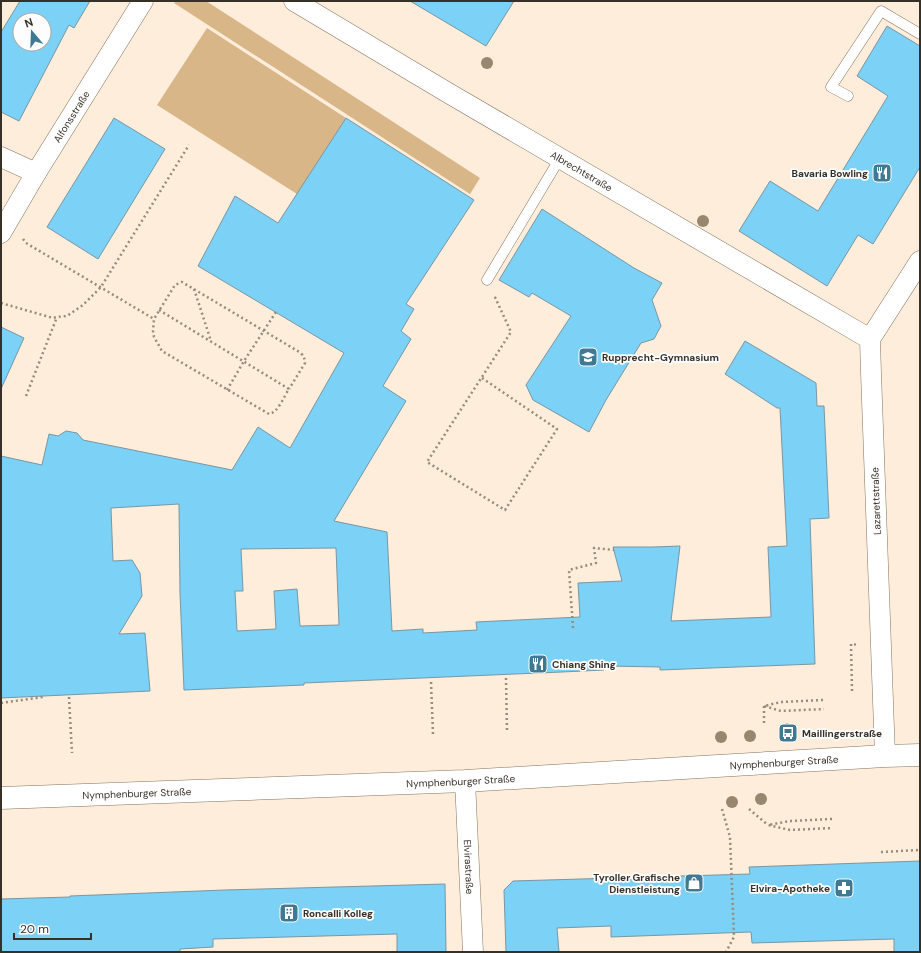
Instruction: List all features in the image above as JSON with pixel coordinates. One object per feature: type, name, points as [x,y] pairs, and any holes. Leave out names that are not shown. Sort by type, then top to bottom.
[{"type":"main road","name":"Nymphenburger Straße","points":[[1,798],[465,781],[920,755]]},
{"type":"street","name":"Alfonsstraße","points":[[1,233],[36,173],[143,1]]},
{"type":"street","name":"Albrechtstraße","points":[[294,1],[870,339]]},
{"type":"street","points":[[1,157],[36,173]]},
{"type":"street","points":[[870,339],[920,261]]},
{"type":"street","name":"Lazarettstraße","points":[[870,339],[885,756]]},
{"type":"street","name":"Elvirastraße","points":[[465,781],[473,952]]},
{"type":"lane","points":[[848,96],[831,86],[881,11],[920,34]]},
{"type":"lane","points":[[487,280],[560,158]]},
{"type":"path","points":[[1,303],[53,318],[67,316],[83,305],[101,287],[190,145]]},
{"type":"path","points":[[22,238],[26,243],[154,319]]},
{"type":"path","points":[[482,378],[557,430],[505,510],[427,462],[511,332],[487,280]]},
{"type":"path","points":[[182,282],[301,353],[305,360],[304,364],[277,410],[273,414],[269,414],[162,351],[152,331],[154,319],[175,285],[182,282]]},
{"type":"path","points":[[194,289],[211,341]]},
{"type":"path","points":[[159,310],[289,389]]},
{"type":"path","points":[[227,390],[276,312]]},
{"type":"path","points":[[26,396],[57,317]]},
{"type":"path","points":[[573,628],[569,570],[596,564],[594,548],[614,550]]},
{"type":"path","points":[[852,691],[851,644],[861,645]]},
{"type":"path","points":[[506,678],[508,730]]},
{"type":"path","points":[[431,682],[434,734]]},
{"type":"path","points":[[69,697],[72,753]]},
{"type":"path","points":[[1,703],[43,698]]},
{"type":"path","points":[[764,706],[781,702],[823,700]]},
{"type":"path","points":[[764,706],[781,711],[824,709]]},
{"type":"path","points":[[764,706],[764,724]]},
{"type":"path","points":[[787,723],[788,737]]},
{"type":"path","points":[[722,809],[730,838],[734,937],[726,952]]},
{"type":"path","points":[[749,809],[768,825],[790,830],[832,828]]},
{"type":"path","points":[[768,825],[790,820],[832,819]]},
{"type":"path","points":[[881,852],[920,850]]},
{"type":"shaded area","points":[[176,1],[206,1],[480,178],[470,194],[174,3]]},
{"type":"shaded area","points":[[207,28],[346,118],[297,194],[157,105]]},
{"type":"building","points":[[20,1],[90,1],[74,28],[69,25],[19,121],[1,112],[1,32],[12,14],[12,52],[52,52],[52,12],[13,12]]},
{"type":"building","points":[[410,1],[514,1],[486,46]]},
{"type":"building","points":[[887,26],[920,46],[920,167],[873,244],[858,235],[827,286],[739,231],[770,181],[818,211],[888,96],[857,76]]},
{"type":"building","points":[[114,118],[165,149],[98,259],[47,227]]},
{"type":"building","points":[[346,118],[474,200],[406,304],[414,309],[401,331],[411,339],[383,386],[406,401],[334,521],[387,532],[392,631],[423,629],[423,633],[477,630],[476,622],[580,617],[578,583],[622,581],[613,547],[680,546],[671,621],[771,617],[768,547],[787,546],[780,408],[777,408],[725,374],[745,341],[816,383],[817,406],[824,406],[829,518],[810,519],[815,664],[660,670],[660,667],[607,666],[604,670],[304,683],[304,685],[184,690],[180,593],[179,504],[111,508],[113,561],[132,560],[140,573],[142,596],[119,634],[145,633],[150,691],[1,698],[1,456],[42,465],[49,434],[58,436],[66,431],[77,433],[83,440],[232,470],[258,427],[290,448],[344,353],[198,266],[235,196],[278,223]],"holes":[[[336,548],[339,625],[300,626],[297,589],[274,591],[276,629],[237,631],[235,591],[243,591],[241,549]]]},
{"type":"building","points":[[542,209],[634,268],[662,283],[652,300],[661,326],[654,339],[641,343],[606,400],[589,432],[533,400],[526,385],[571,316],[532,293],[529,297],[499,280]]},
{"type":"building","points":[[1,327],[24,338],[1,389]]},
{"type":"building","points":[[920,861],[920,952],[894,952],[894,939],[752,943],[751,932],[611,937],[611,926],[557,928],[559,952],[506,952],[504,890],[513,881],[750,874],[749,867]]},
{"type":"building","points":[[445,884],[446,952],[397,952],[397,934],[213,939],[213,947],[180,949],[180,952],[1,952],[1,899],[225,890]]},
{"type":"place","name":"Bavaria Bowling","points":[[882,173]]},
{"type":"place","name":"Rupprecht-Gymnasium","points":[[588,357]]},
{"type":"place","name":"Chiang Shing","points":[[538,664]]},
{"type":"place","name":"Maillingerstraße","points":[[788,733]]},
{"type":"place","name":"Tyroller Grafische Dienstleistung","points":[[694,883]]},
{"type":"place","name":"Elvira-Apotheke","points":[[844,888]]},
{"type":"place","name":"Roncalli Kolleg","points":[[289,913]]}]
